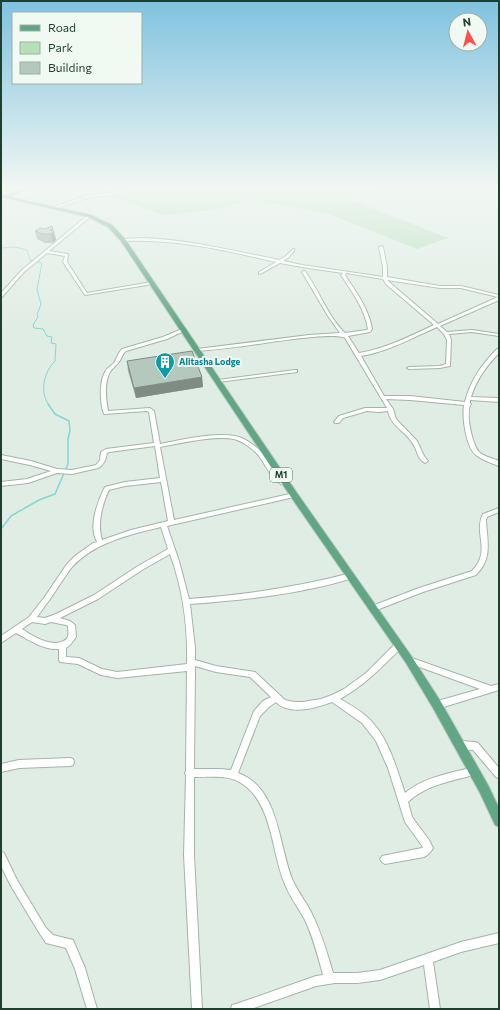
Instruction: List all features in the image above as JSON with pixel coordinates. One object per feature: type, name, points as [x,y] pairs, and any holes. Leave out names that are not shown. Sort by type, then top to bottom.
[{"type":"main road","name":"M1","points":[[118,235],[294,495],[409,660],[437,705],[474,770],[499,821]]},
{"type":"street","points":[[1,296],[13,281],[67,235]]},
{"type":"street","points":[[123,240],[152,239],[206,247],[298,265],[399,279],[440,287],[461,287],[499,297]]},
{"type":"street","points":[[381,247],[385,267],[384,278],[389,285],[446,333],[449,340],[448,365],[440,367],[409,368]]},
{"type":"street","points":[[260,273],[286,257],[293,250]]},
{"type":"street","points":[[47,252],[67,255],[65,262],[73,272],[86,294],[152,283]]},
{"type":"street","points":[[304,272],[343,335],[347,337],[390,409],[390,414],[395,422],[401,430],[415,442],[421,457],[425,461]]},
{"type":"street","points":[[197,350],[242,346],[309,336],[336,334],[343,335],[368,331],[370,326],[362,307],[343,275],[345,272]]},
{"type":"street","points":[[357,355],[370,353],[393,345],[499,297]]},
{"type":"street","points":[[184,330],[120,353],[116,363],[108,370],[105,379],[104,401],[106,413],[150,410],[164,480],[167,524],[172,550],[186,602],[192,665],[189,772],[189,854],[197,1009]]},
{"type":"street","points":[[446,333],[472,331],[499,335]]},
{"type":"street","points":[[499,350],[485,367],[469,398],[467,427],[475,449],[481,456],[498,463],[499,456]]},
{"type":"street","points":[[218,381],[295,371]]},
{"type":"street","points":[[382,397],[410,398],[468,404]]},
{"type":"street","points":[[469,398],[499,400]]},
{"type":"street","points":[[337,422],[341,417],[367,409],[390,409]]},
{"type":"street","points":[[1,457],[61,471],[78,471],[98,466],[103,460],[104,452],[108,450],[222,437],[238,438],[251,446],[260,455],[275,477],[287,484]]},
{"type":"street","points":[[1,484],[28,481],[61,471]]},
{"type":"street","points":[[100,542],[97,532],[97,521],[103,496],[107,488],[125,484],[164,480]]},
{"type":"street","points":[[1,640],[31,619],[77,558],[100,542],[131,532],[294,495]]},
{"type":"street","points":[[374,608],[479,570],[483,562],[486,546],[483,520],[485,516],[499,510]]},
{"type":"street","points":[[31,619],[40,621],[51,619],[96,597],[140,568],[172,550]]},
{"type":"street","points":[[186,602],[242,598],[287,591],[351,576]]},
{"type":"street","points":[[17,630],[44,644],[53,646],[62,645],[70,640],[71,625],[51,619]]},
{"type":"street","points":[[62,645],[63,660],[83,662],[108,674],[125,675],[192,665],[252,674],[282,703],[294,705],[318,704],[334,699],[349,691],[362,682],[399,646]]},
{"type":"street","points":[[409,660],[490,688]]},
{"type":"street","points":[[437,705],[490,688],[499,687]]},
{"type":"street","points":[[233,775],[257,714],[266,704],[276,698]]},
{"type":"street","points":[[334,699],[364,718],[378,739],[389,758],[408,819],[428,848],[424,852],[386,859]]},
{"type":"street","points":[[460,745],[475,746],[499,774]]},
{"type":"street","points":[[1,768],[19,764],[70,762]]},
{"type":"street","points":[[403,800],[414,791],[435,782],[474,770]]},
{"type":"street","points":[[189,772],[233,775],[248,782],[256,789],[263,800],[267,811],[285,874],[292,891],[314,928],[329,978]]},
{"type":"street","points":[[1,856],[14,883],[43,931],[50,939],[69,944],[80,968],[92,1009]]},
{"type":"street","points":[[236,1009],[290,989],[329,978],[368,977],[380,975],[461,948],[499,938]]},
{"type":"street","points":[[428,960],[435,1009]]},
{"type":"green space","points":[[382,235],[441,235],[448,238],[417,249]]},
{"type":"building","name":"Alitasha Lodge","points":[[192,351],[202,377],[134,388],[127,361]]},
{"type":"waterway","points":[[1,248],[15,247],[27,250],[30,260],[42,263],[37,289],[41,304],[37,315],[38,317],[33,325],[34,328],[43,329],[47,336],[52,337],[51,343],[56,344],[55,361],[48,371],[44,382],[44,394],[49,405]]},
{"type":"waterway","points":[[1,529],[11,516],[39,500],[55,494],[68,464],[68,439],[70,430],[69,421],[55,414],[48,404]]},
{"type":"place","name":"Alitasha Lodge","points":[[165,379]]}]
